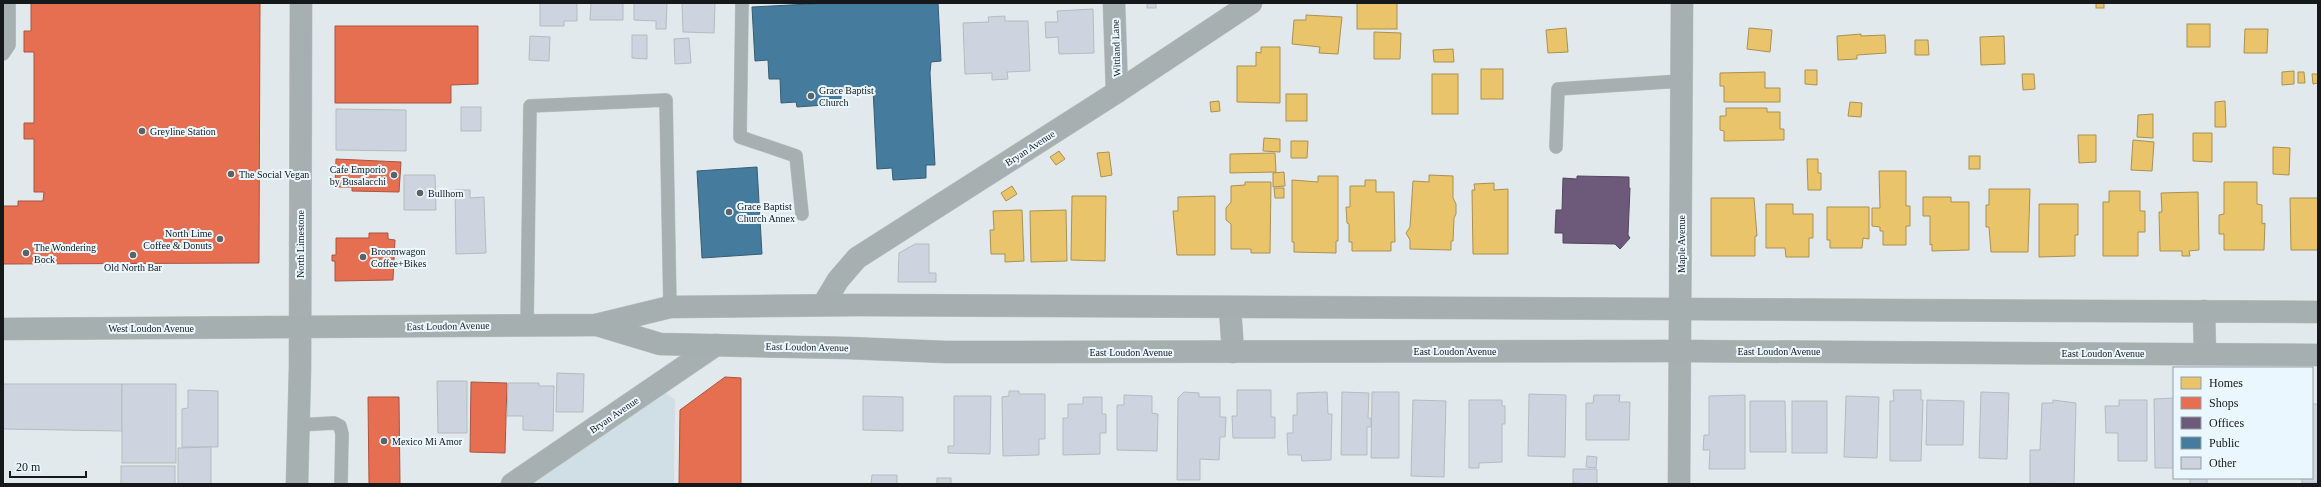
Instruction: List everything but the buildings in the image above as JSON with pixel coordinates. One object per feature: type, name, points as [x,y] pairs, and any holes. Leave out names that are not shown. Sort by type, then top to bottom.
[{"type":"main road","name":"East Loudon Avenue","points":[[300,328],[527,324],[596,325],[670,307],[823,305],[2318,312]]},
{"type":"main road","name":"East Loudon Avenue","points":[[596,325],[660,344],[946,352],[1680,350],[2318,354]]},
{"type":"main road","name":"West Loudon Avenue","points":[[3,329],[300,328]]},
{"type":"street","name":"North Limestone","points":[[296,484],[300,328],[301,3]]},
{"type":"street","name":"Wittland Lane","points":[[1114,3],[1117,92]]},
{"type":"street","name":"Bryan Avenue","points":[[823,305],[838,280],[857,258],[1117,92],[1251,3]]},
{"type":"street","name":"Maple Avenue","points":[[1679,484],[1682,3]]},
{"type":"street","points":[[1230,308],[1233,352]]},
{"type":"street","points":[[2204,311],[2205,354]]},
{"type":"street","name":"Bryan Avenue","points":[[512,484],[716,345]]},
{"type":"lane","points":[[3,54],[9,45],[9,3]]},
{"type":"lane","points":[[742,3],[740,138],[796,156],[802,214]]},
{"type":"lane","points":[[1556,147],[1558,89],[1681,80]]},
{"type":"lane","points":[[527,324],[530,106],[666,100],[670,307]]},
{"type":"lane","points":[[298,425],[334,423],[340,426],[342,434],[341,484]]},
{"type":"shaded area","points":[[651,382],[675,400],[674,484],[497,484]]},
{"type":"place","name":"Grace Baptist Church","points":[[811,96]]},
{"type":"place","name":"Greyline Station","points":[[142,131]]},
{"type":"place","name":"The Social Vegan","points":[[231,174]]},
{"type":"place","name":"Cafe Emporio by Busalacchi","points":[[394,175]]},
{"type":"place","name":"Bullhorn","points":[[420,193]]},
{"type":"place","name":"Grace Baptist Church Annex","points":[[729,212]]},
{"type":"place","name":"North Lime Coffee & Donuts","points":[[220,239]]},
{"type":"place","name":"The Wondering Bock","points":[[26,253]]},
{"type":"place","name":"Old North Bar","points":[[133,255]]},
{"type":"place","name":"Broomwagon Coffee+Bikes","points":[[363,257]]},
{"type":"place","name":"Mexico Mi Amor","points":[[384,441]]}]
